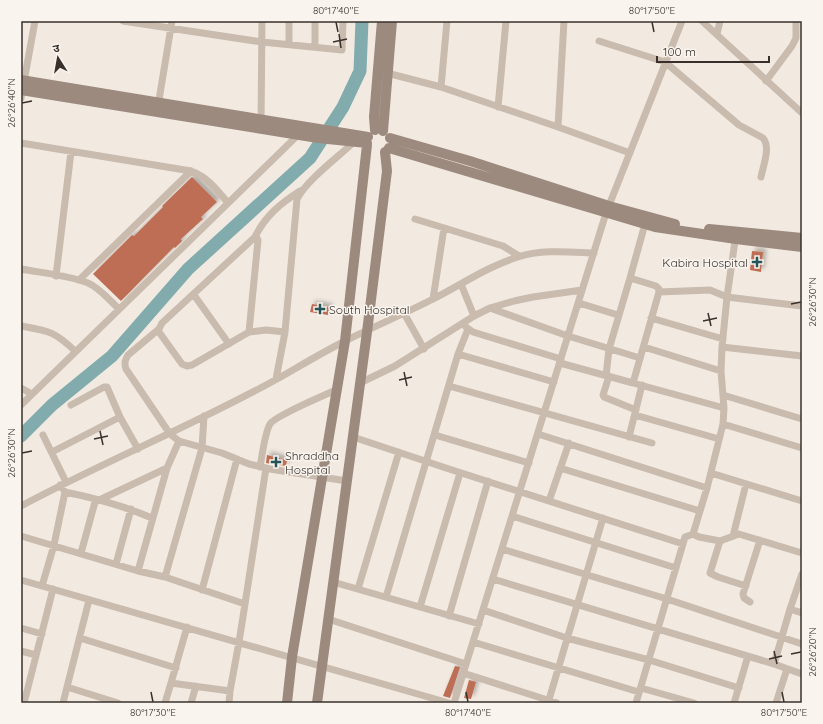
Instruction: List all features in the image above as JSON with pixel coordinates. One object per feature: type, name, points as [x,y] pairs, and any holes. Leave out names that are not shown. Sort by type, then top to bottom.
[{"type":"street","points":[[35,21],[22,88],[157,107],[261,124],[308,126],[319,133]]},
{"type":"street","points":[[124,21],[171,25],[262,42],[342,50],[344,21]]},
{"type":"street","points":[[261,124],[262,21]]},
{"type":"street","points":[[289,44],[290,21]]},
{"type":"street","points":[[315,21],[315,47]]},
{"type":"street","points":[[382,21],[383,72]]},
{"type":"street","points":[[317,703],[368,330],[387,172],[378,140],[374,117],[392,21]]},
{"type":"street","points":[[441,87],[448,21]]},
{"type":"street","points":[[498,107],[506,21]]},
{"type":"street","points":[[558,127],[564,21]]},
{"type":"street","points":[[454,703],[608,210],[682,21]]},
{"type":"street","points":[[702,21],[766,81],[801,108]]},
{"type":"street","points":[[717,34],[720,21]]},
{"type":"street","points":[[157,107],[171,25]]},
{"type":"street","points":[[766,81],[792,46],[796,38],[798,27]]},
{"type":"street","points":[[599,41],[665,62],[739,125],[763,138],[766,141],[767,146],[761,177]]},
{"type":"street","points":[[383,72],[441,87],[630,153]]},
{"type":"street","points":[[261,124],[299,135],[319,133],[349,139],[378,140],[608,210],[655,227],[736,235],[802,238]]},
{"type":"street","points":[[21,405],[308,126]]},
{"type":"street","points":[[347,481],[263,468],[179,441],[170,434],[124,364],[128,355],[159,328],[162,323],[255,237],[263,222],[285,201],[301,191],[349,139]]},
{"type":"street","points":[[287,703],[292,657],[378,140]]},
{"type":"street","points":[[21,143],[191,171],[202,175],[208,180],[228,203]]},
{"type":"street","points":[[56,276],[71,152]]},
{"type":"street","points":[[79,280],[191,171]]},
{"type":"street","points":[[276,379],[285,332],[297,199],[301,191]]},
{"type":"street","points":[[608,210],[802,247]]},
{"type":"street","points":[[415,219],[503,246],[519,256]]},
{"type":"street","points":[[645,224],[608,348],[607,376],[603,395],[604,398],[635,412],[719,439]]},
{"type":"street","points":[[433,299],[444,228]]},
{"type":"street","points":[[636,703],[685,538],[693,534],[700,512],[723,424],[724,408],[721,371],[727,297],[736,235]]},
{"type":"street","points":[[249,332],[258,240],[255,237]]},
{"type":"street","points":[[21,506],[63,484],[170,434],[276,379],[344,341],[433,299],[505,261],[519,256],[537,253],[594,253]]},
{"type":"street","points":[[21,269],[88,283],[100,290],[119,309]]},
{"type":"street","points":[[630,278],[659,288],[633,383]]},
{"type":"street","points":[[461,284],[474,316]]},
{"type":"street","points":[[360,383],[395,366],[465,326],[474,316],[490,308],[533,297],[582,290]]},
{"type":"street","points":[[659,292],[710,290],[727,297],[802,306]]},
{"type":"street","points":[[194,295],[229,344]]},
{"type":"street","points":[[579,303],[618,316]]},
{"type":"street","points":[[490,308],[568,336],[640,358]]},
{"type":"street","points":[[404,313],[424,349]]},
{"type":"street","points":[[651,318],[723,343],[802,356]]},
{"type":"street","points":[[21,326],[52,332],[75,351]]},
{"type":"street","points":[[386,597],[435,435],[465,326]]},
{"type":"street","points":[[465,326],[481,335],[607,376],[724,408]]},
{"type":"street","points":[[159,328],[159,332],[182,364],[186,366],[192,365],[249,332],[266,330],[285,332]]},
{"type":"street","points":[[644,347],[721,371]]},
{"type":"street","points":[[458,354],[554,382]]},
{"type":"street","points":[[71,405],[105,386],[108,388],[120,417],[138,449]]},
{"type":"street","points":[[449,386],[652,443]]},
{"type":"street","points":[[629,437],[642,386]]},
{"type":"street","points":[[21,388],[32,394]]},
{"type":"street","points":[[229,703],[240,642],[268,429],[273,420],[320,396],[336,390]]},
{"type":"street","points":[[723,395],[802,419]]},
{"type":"street","points":[[165,577],[202,448],[204,416]]},
{"type":"street","points":[[52,452],[120,417]]},
{"type":"street","points":[[723,424],[802,448]]},
{"type":"street","points":[[538,434],[707,488]]},
{"type":"street","points":[[42,586],[54,545],[65,492],[52,452],[43,435]]},
{"type":"street","points":[[435,435],[529,463]]},
{"type":"street","points":[[353,437],[460,473],[683,544]]},
{"type":"street","points":[[138,571],[167,468],[179,441]]},
{"type":"street","points":[[549,501],[568,443]]},
{"type":"street","points":[[358,589],[399,452]]},
{"type":"street","points":[[202,590],[237,459]]},
{"type":"street","points":[[81,553],[95,502],[167,468]]},
{"type":"street","points":[[560,468],[700,512]]},
{"type":"street","points":[[420,607],[460,473]]},
{"type":"street","points":[[711,473],[802,501]]},
{"type":"street","points":[[449,616],[488,481]]},
{"type":"street","points":[[733,536],[746,484]]},
{"type":"street","points":[[65,492],[100,499],[131,509],[152,518]]},
{"type":"street","points":[[116,564],[131,509]]},
{"type":"street","points":[[512,516],[676,568]]},
{"type":"street","points":[[548,702],[603,518]]},
{"type":"street","points":[[693,534],[699,537],[720,541],[739,534],[802,553]]},
{"type":"street","points":[[21,536],[138,571],[165,577],[245,604]]},
{"type":"street","points":[[750,602],[744,598],[743,594],[760,540]]},
{"type":"street","points":[[720,541],[710,573],[746,586]]},
{"type":"street","points":[[502,548],[667,599],[802,644]]},
{"type":"street","points":[[774,664],[790,609],[801,582],[802,574]]},
{"type":"street","points":[[493,579],[658,628],[802,674]]},
{"type":"street","points":[[21,580],[449,703]]},
{"type":"street","points":[[333,582],[479,624]]},
{"type":"street","points":[[24,703],[53,589]]},
{"type":"street","points":[[63,703],[89,600]]},
{"type":"street","points":[[790,609],[802,613]]},
{"type":"street","points":[[483,610],[567,638],[649,660],[739,688]]},
{"type":"street","points":[[328,619],[466,664]]},
{"type":"street","points":[[165,703],[187,627]]},
{"type":"street","points":[[21,628],[42,634]]},
{"type":"street","points":[[80,638],[176,668]]},
{"type":"street","points":[[473,642],[558,668],[694,703]]},
{"type":"street","points":[[21,651],[36,655]]},
{"type":"street","points":[[734,703],[748,656]]},
{"type":"street","points":[[776,703],[787,669]]},
{"type":"street","points":[[464,674],[548,702],[557,703]]},
{"type":"street","points":[[171,683],[230,691]]},
{"type":"street","points":[[191,703],[196,686]]},
{"type":"street","points":[[67,687],[118,703]]},
{"type":"building","points":[[192,177],[217,202],[201,217],[203,219],[181,239],[182,241],[175,248],[174,247],[121,301],[93,274],[132,235],[134,236]]},
{"type":"building","points":[[752,251],[763,252],[761,272],[750,270]]},
{"type":"building","points":[[312,304],[329,307],[328,315],[310,312]]},
{"type":"building","points":[[267,455],[287,460],[286,466],[266,463]]},
{"type":"building","points":[[455,666],[460,667],[450,698],[443,696]]},
{"type":"building","points":[[469,680],[476,682],[471,699],[464,698]]},
{"type":"waterway","points":[[21,436],[52,405],[112,356],[188,269],[310,158],[343,107],[360,71],[362,21]]},
{"type":"place","name":"Kabira Hospital","points":[[757,262]]},
{"type":"place","name":"South Hospital","points":[[320,309]]},
{"type":"place","name":"Shraddha Hospital","points":[[276,462]]}]
